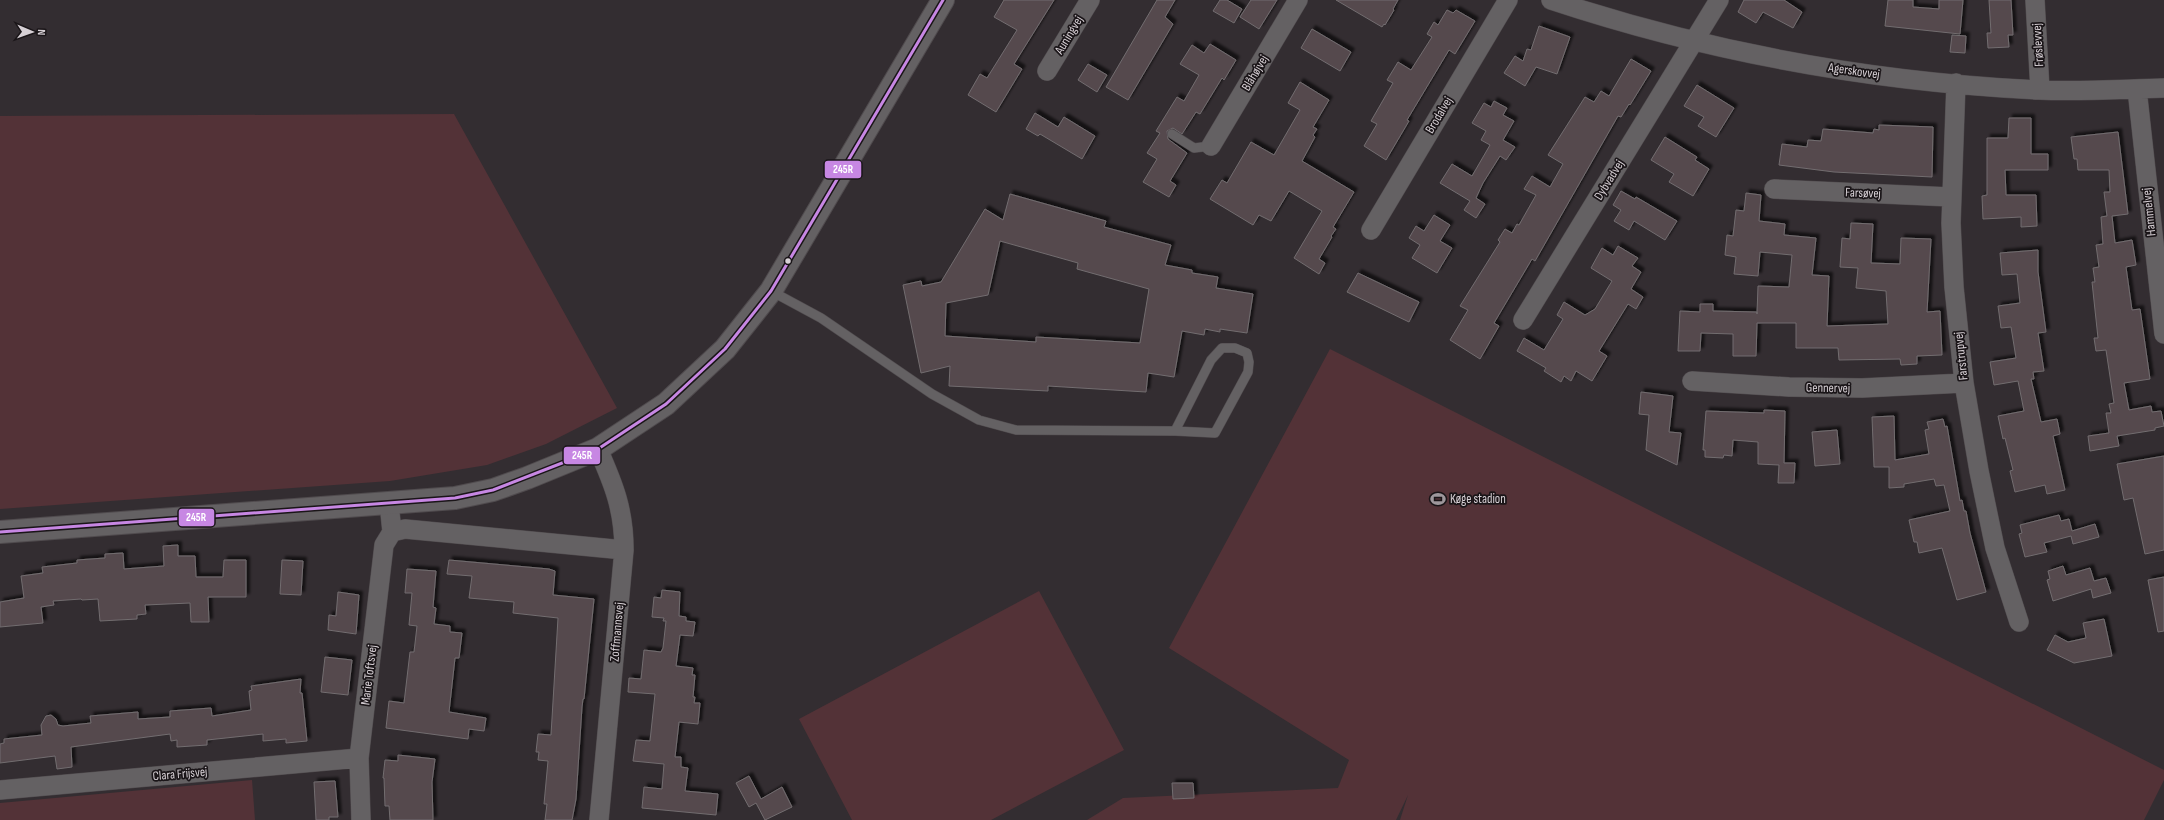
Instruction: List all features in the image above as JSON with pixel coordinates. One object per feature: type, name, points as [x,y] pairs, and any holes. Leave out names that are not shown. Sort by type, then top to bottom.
[{"type":"street","points":[[0,532],[455,498],[493,490],[598,449],[666,404],[725,349],[771,290],[943,0]]},
{"type":"street","name":"Auningvej","points":[[1047,71],[1090,0]]},
{"type":"street","name":"Blåhøjvej","points":[[1211,146],[1298,0]]},
{"type":"street","name":"Brodalvej","points":[[1371,230],[1508,0]]},
{"type":"street","name":"Agerskovvej","points":[[1551,0],[1611,20],[1773,58],[1852,72],[2040,90],[2164,88]]},
{"type":"street","name":"Dybvadvej","points":[[1522,320],[1719,0]]},
{"type":"street","name":"Frøslevvej","points":[[2035,0],[2040,90]]},
{"type":"street","name":"Farstrupvej","points":[[1956,83],[1951,197],[1954,287],[1964,382],[1995,548],[2019,622]]},
{"type":"street","name":"Hammelvej","points":[[2137,89],[2164,334]]},
{"type":"street","name":"Farsøvej","points":[[1774,189],[1951,197]]},
{"type":"street","name":"Gennervej","points":[[1692,381],[1789,387],[1862,388],[1964,382]]},
{"type":"street","name":"Zoffmannsvej","points":[[598,449],[620,501],[624,525],[624,550],[599,820]]},
{"type":"street","points":[[389,504],[392,532],[405,529],[624,550]]},
{"type":"street","name":"Marie Toftsvej","points":[[361,820],[359,758],[384,545],[392,532]]},
{"type":"street","name":"Clara Frijsvej","points":[[0,790],[359,758]]},
{"type":"lane","points":[[1172,134],[1194,148],[1211,146]]},
{"type":"lane","points":[[771,290],[821,318],[932,394],[979,420],[1016,430],[1175,431],[1215,433],[1248,372],[1249,362],[1247,353],[1235,348],[1222,348],[1211,360],[1175,431]]},
{"type":"shaded area","points":[[454,114],[617,408],[546,444],[487,465],[390,481],[0,509],[0,116]]},
{"type":"shaded area","name":"Køge stadion","points":[[1330,349],[2164,770],[2164,780],[2144,820],[1400,820],[1408,795],[1396,820],[1087,820],[1123,798],[1338,788],[1349,760],[1169,648]]},
{"type":"shaded area","points":[[1039,591],[1124,750],[991,820],[852,820],[799,719]]},
{"type":"shaded area","points":[[252,780],[255,820],[0,820],[0,803]]},
{"type":"building","points":[[1004,0],[1054,0],[1014,64],[1022,69],[996,112],[968,95],[980,74],[987,78],[1017,30],[994,17]]},
{"type":"building","points":[[1157,0],[1175,0],[1165,17],[1173,24],[1128,100],[1106,87]]},
{"type":"building","points":[[1220,0],[1227,0],[1242,9],[1234,23],[1213,11]]},
{"type":"building","points":[[1251,0],[1277,0],[1259,29],[1240,17]]},
{"type":"building","points":[[1336,0],[1398,0],[1393,9],[1394,10],[1385,25],[1384,24],[1382,27]]},
{"type":"building","points":[[1744,0],[1784,0],[1802,12],[1793,28],[1763,12],[1756,23],[1738,12]]},
{"type":"building","points":[[1888,0],[1913,0],[1913,7],[1939,9],[1939,0],[1963,0],[1960,34],[1885,26]]},
{"type":"building","points":[[1989,0],[2011,0],[2013,35],[2008,35],[2009,47],[1988,48],[1987,33],[1991,33]]},
{"type":"building","points":[[1447,10],[1453,13],[1456,10],[1475,21],[1455,54],[1449,50],[1407,120],[1409,121],[1386,160],[1364,146],[1377,124],[1371,121],[1393,83],[1387,80],[1398,62],[1411,70],[1432,37],[1427,34],[1434,22],[1438,25]]},
{"type":"building","points":[[1539,26],[1570,37],[1557,74],[1536,67],[1525,86],[1504,73],[1515,56],[1523,61],[1527,49],[1531,50]]},
{"type":"building","points":[[1312,29],[1351,52],[1340,71],[1301,48]]},
{"type":"building","points":[[1952,35],[1966,36],[1965,53],[1950,52]]},
{"type":"building","points":[[1210,44],[1236,60],[1224,80],[1222,78],[1200,114],[1196,112],[1182,134],[1173,128],[1167,131],[1168,139],[1187,153],[1170,181],[1176,185],[1169,197],[1143,182],[1157,159],[1147,153],[1160,133],[1156,131],[1177,97],[1184,101],[1199,75],[1180,64],[1192,45],[1204,53]]},
{"type":"building","points":[[1631,59],[1651,71],[1630,105],[1629,104],[1621,117],[1618,116],[1535,261],[1532,259],[1494,323],[1499,326],[1480,359],[1450,340],[1468,310],[1460,306],[1500,242],[1498,240],[1505,229],[1512,233],[1517,224],[1519,225],[1536,195],[1524,189],[1532,176],[1550,187],[1563,164],[1548,155],[1585,97],[1594,102],[1601,91],[1609,96]]},
{"type":"building","points":[[1088,64],[1107,75],[1097,92],[1078,80]]},
{"type":"building","points":[[1300,82],[1329,100],[1313,127],[1317,129],[1313,135],[1315,137],[1302,161],[1354,192],[1333,227],[1336,229],[1319,259],[1325,263],[1319,274],[1294,258],[1322,211],[1289,191],[1271,221],[1259,215],[1253,225],[1210,199],[1222,180],[1227,183],[1251,142],[1274,155],[1300,110],[1288,103]]},
{"type":"building","points":[[1697,85],[1734,108],[1716,137],[1698,126],[1704,117],[1684,106]]},
{"type":"building","points":[[1494,101],[1507,108],[1503,115],[1514,121],[1503,140],[1515,147],[1506,160],[1500,156],[1483,183],[1476,198],[1485,204],[1476,218],[1464,210],[1470,201],[1440,183],[1452,164],[1472,176],[1490,145],[1481,140],[1486,131],[1472,123],[1484,103],[1491,107]]},
{"type":"building","points":[[1035,113],[1058,127],[1064,117],[1095,136],[1082,159],[1040,134],[1038,136],[1026,129]]},
{"type":"building","points":[[2009,118],[2031,118],[2031,154],[2048,154],[2048,170],[2005,170],[2006,195],[2036,195],[2037,226],[2021,227],[2021,217],[1983,219],[1982,196],[1987,195],[1987,138],[2008,138]]},
{"type":"building","points":[[1879,125],[1933,127],[1932,177],[1834,172],[1779,165],[1782,144],[1807,147],[1808,140],[1821,141],[1823,129],[1873,133],[1874,129],[1879,130]]},
{"type":"building","points":[[2118,132],[2128,214],[2112,216],[2115,243],[2132,240],[2136,265],[2126,267],[2132,310],[2140,309],[2150,379],[2124,383],[2129,410],[2151,406],[2152,412],[2161,411],[2164,426],[2155,428],[2155,430],[2117,436],[2119,446],[2090,451],[2088,436],[2109,433],[2106,413],[2111,413],[2109,404],[2114,403],[2106,350],[2096,351],[2094,338],[2098,338],[2092,282],[2095,282],[2093,268],[2099,267],[2096,245],[2103,244],[2101,217],[2107,216],[2104,192],[2110,192],[2109,170],[2078,170],[2077,159],[2074,159],[2071,137]]},
{"type":"building","points":[[1665,137],[1697,157],[1695,160],[1709,169],[1693,196],[1669,182],[1674,174],[1651,160]]},
{"type":"building","points":[[1621,191],[1635,199],[1636,197],[1677,221],[1665,240],[1634,221],[1629,230],[1614,221],[1621,210],[1613,205]]},
{"type":"building","points":[[1746,193],[1761,195],[1759,221],[1785,224],[1784,235],[1816,238],[1812,275],[1829,276],[1827,326],[1888,324],[1886,291],[1856,288],[1858,268],[1840,267],[1842,238],[1850,239],[1851,223],[1873,224],[1871,263],[1900,264],[1901,238],[1931,239],[1927,312],[1940,311],[1942,355],[1917,356],[1917,364],[1901,365],[1900,359],[1839,360],[1838,348],[1796,348],[1796,323],[1757,323],[1756,356],[1733,356],[1733,334],[1701,333],[1700,351],[1678,351],[1680,311],[1700,312],[1700,304],[1713,304],[1713,311],[1757,312],[1757,314],[1758,286],[1789,287],[1792,255],[1760,252],[1758,276],[1734,274],[1736,257],[1725,255],[1727,235],[1733,236],[1736,210],[1744,211]]},
{"type":"building","points":[[1010,194],[1106,221],[1104,227],[1171,245],[1165,265],[1192,270],[1192,273],[1218,277],[1216,288],[1253,294],[1247,333],[1220,329],[1220,332],[1205,329],[1204,335],[1182,331],[1174,377],[1148,373],[1146,392],[1048,386],[1048,391],[949,386],[950,366],[921,373],[903,285],[921,281],[922,286],[941,282],[985,209],[1003,220]],"holes":[[[1000,241],[1078,263],[1077,269],[1149,289],[1140,343],[1036,337],[1036,342],[945,336],[946,303],[988,295]]]},
{"type":"building","points":[[1434,215],[1450,225],[1440,241],[1452,248],[1437,273],[1412,258],[1420,245],[1409,238],[1416,226],[1424,231]]},
{"type":"building","points":[[1618,246],[1638,258],[1632,266],[1641,272],[1631,289],[1643,297],[1636,309],[1628,304],[1599,351],[1607,356],[1592,381],[1576,371],[1571,381],[1564,376],[1561,382],[1544,371],[1546,368],[1517,351],[1524,338],[1544,350],[1563,319],[1557,315],[1564,302],[1585,315],[1595,309],[1612,281],[1591,268],[1602,248],[1613,255]]},
{"type":"building","points":[[2038,250],[2038,272],[2046,332],[2038,333],[2044,371],[2033,372],[2034,379],[2031,379],[2041,422],[2057,419],[2060,434],[2053,436],[2065,490],[2047,494],[2045,485],[2015,492],[2010,471],[2013,470],[2005,438],[2003,439],[1998,416],[2024,411],[2018,381],[1994,385],[1990,362],[2016,358],[2011,327],[2001,328],[1998,306],[2020,303],[2017,274],[2002,275],[2000,253]]},
{"type":"building","points":[[1358,273],[1419,302],[1409,322],[1347,292]]},
{"type":"building","points":[[1641,392],[1673,396],[1669,432],[1681,433],[1677,465],[1646,450],[1649,415],[1639,414]]},
{"type":"building","points":[[1764,410],[1785,411],[1784,463],[1795,463],[1794,483],[1778,483],[1779,465],[1758,464],[1758,442],[1733,440],[1732,456],[1724,455],[1723,458],[1705,457],[1705,450],[1703,450],[1706,411],[1764,413]]},
{"type":"building","points":[[1894,416],[1895,460],[1929,454],[1925,430],[1929,429],[1927,422],[1943,419],[1945,427],[1947,426],[1960,501],[1962,500],[1964,511],[1966,511],[1970,533],[1986,592],[1957,600],[1942,548],[1919,553],[1917,542],[1914,542],[1909,520],[1950,511],[1944,485],[1936,486],[1934,479],[1904,484],[1904,487],[1889,488],[1889,467],[1874,467],[1872,417]]},
{"type":"building","points":[[1837,430],[1840,464],[1815,466],[1812,432]]},
{"type":"building","points":[[2164,456],[2164,550],[2145,554],[2133,498],[2124,500],[2117,464]]},
{"type":"building","points":[[2059,515],[2061,521],[2069,519],[2072,531],[2095,524],[2099,537],[2073,544],[2071,536],[2044,543],[2047,552],[2025,557],[2019,534],[2022,533],[2020,525]]},
{"type":"building","points":[[178,545],[178,556],[195,556],[196,577],[223,577],[224,560],[246,560],[246,597],[208,597],[209,622],[191,622],[190,603],[145,605],[146,614],[137,615],[137,619],[100,621],[98,599],[81,599],[53,601],[54,605],[41,607],[43,623],[0,627],[0,602],[24,598],[21,576],[43,573],[42,567],[77,563],[77,560],[105,558],[105,554],[123,553],[124,569],[164,566],[163,546]]},
{"type":"building","points":[[282,560],[303,561],[301,595],[280,594]]},
{"type":"building","points":[[449,560],[549,569],[555,571],[553,595],[594,599],[582,707],[576,799],[572,820],[545,820],[547,804],[544,804],[548,761],[538,760],[539,752],[536,752],[538,734],[551,735],[558,618],[513,613],[514,602],[469,598],[472,576],[447,574]]},
{"type":"building","points":[[2063,566],[2066,575],[2090,568],[2094,581],[2106,578],[2111,593],[2093,598],[2091,589],[2053,601],[2047,580],[2050,579],[2048,571]]},
{"type":"building","points":[[407,569],[436,571],[433,607],[436,608],[434,624],[450,626],[450,632],[462,633],[459,658],[455,658],[449,712],[486,718],[484,731],[469,729],[468,739],[386,728],[389,701],[404,703],[410,652],[414,652],[417,626],[409,625],[412,593],[405,593]]},
{"type":"building","points":[[2164,577],[2164,631],[2158,632],[2148,580]]},
{"type":"building","points":[[662,590],[680,592],[679,616],[686,617],[686,621],[695,622],[693,636],[680,635],[676,666],[693,668],[692,675],[695,675],[693,697],[695,697],[694,703],[700,703],[698,724],[679,722],[675,757],[681,757],[681,767],[688,768],[685,791],[718,794],[716,815],[642,808],[644,787],[662,789],[664,764],[633,761],[636,740],[650,741],[655,694],[628,692],[629,678],[641,679],[644,650],[661,652],[663,648],[666,621],[663,621],[664,618],[652,617],[654,597],[661,598]]},
{"type":"building","points":[[338,592],[359,595],[356,634],[328,630],[329,615],[336,616]]},
{"type":"building","points":[[2104,619],[2112,656],[2074,663],[2047,650],[2055,635],[2068,642],[2086,638],[2083,623]]},
{"type":"building","points":[[325,657],[352,660],[348,695],[321,692]]},
{"type":"building","points":[[301,679],[300,693],[302,693],[307,741],[286,743],[286,739],[263,741],[263,734],[207,740],[207,745],[177,747],[177,740],[171,741],[170,734],[71,747],[72,767],[57,769],[55,756],[0,763],[0,744],[4,743],[4,739],[42,735],[41,725],[46,716],[51,715],[56,719],[58,725],[63,726],[91,723],[90,716],[138,712],[138,719],[170,717],[170,711],[211,708],[212,716],[251,710],[249,691],[252,690],[251,686]]},
{"type":"building","points":[[398,755],[435,759],[432,782],[433,820],[390,820],[389,806],[385,806],[383,778],[385,760],[398,761]]},
{"type":"building","points":[[749,776],[761,799],[782,787],[792,807],[765,820],[756,803],[749,807],[736,783]]},
{"type":"building","points":[[335,781],[338,817],[329,817],[329,820],[316,820],[314,782]]},
{"type":"building","points":[[1172,783],[1193,783],[1194,798],[1173,799]]},
{"type":"transit line","name":"245R","points":[[0,532],[455,498],[493,490],[598,449],[666,404],[725,349],[771,291],[943,0]]},
{"type":"place","name":"Køge stadion","points":[[1438,499]]}]
